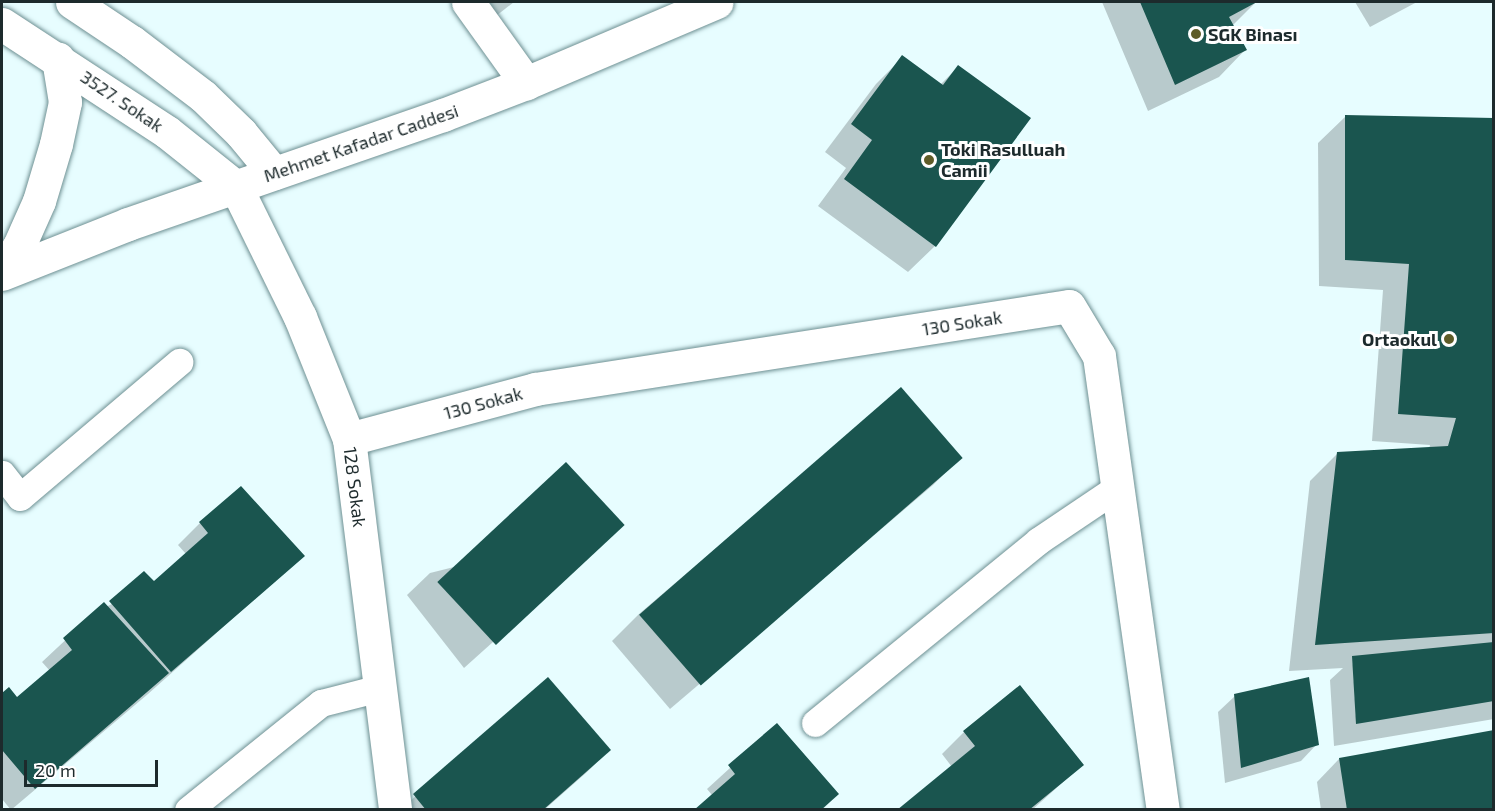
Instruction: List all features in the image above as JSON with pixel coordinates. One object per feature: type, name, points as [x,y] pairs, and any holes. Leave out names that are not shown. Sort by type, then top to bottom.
[{"type":"street","points":[[72,2],[132,42],[203,96],[241,133],[274,173]]},
{"type":"street","points":[[468,2],[526,83]]},
{"type":"street","name":"Mehmet Kafadar Caddesi","points":[[2,273],[128,224],[526,83],[717,2]]},
{"type":"street","name":"3527. Sokak","points":[[2,24],[167,132],[236,187]]},
{"type":"street","points":[[2,273],[19,246],[39,201],[56,144],[65,102],[58,59]]},
{"type":"street","name":"128 Sokak","points":[[236,187],[300,317],[349,439],[395,810]]},
{"type":"street","name":"130 Sokak","points":[[349,439],[535,389],[1069,306],[1099,356],[1163,810]]},
{"type":"lane","points":[[2,474],[20,496],[179,362]]},
{"type":"lane","points":[[815,723],[1038,541],[1118,487]]},
{"type":"lane","points":[[188,810],[321,703],[380,688]]},
{"type":"building","name":"SGK Binası","points":[[1140,2],[1257,2],[1229,17],[1247,50],[1175,85]]},
{"type":"building","name":"Toki Rasulluah Camii","points":[[902,55],[943,85],[958,65],[1031,118],[936,247],[844,179],[872,140],[851,124]]},
{"type":"building","name":"Ortaokul","points":[[1345,115],[1494,118],[1494,633],[1315,645],[1337,452],[1448,446],[1456,418],[1398,414],[1409,264],[1345,260]]},
{"type":"building","points":[[901,387],[963,458],[701,686],[639,615]]},
{"type":"building","points":[[566,462],[625,525],[496,645],[437,582]]},
{"type":"building","points":[[241,486],[305,556],[171,672],[109,601],[144,571],[154,581],[208,533],[199,522]]},
{"type":"building","points":[[104,602],[169,673],[35,789],[2,750],[2,693],[9,687],[17,697],[72,650],[63,638]]},
{"type":"building","points":[[1494,642],[1494,701],[1356,724],[1352,656]]},
{"type":"building","points":[[548,677],[611,750],[543,810],[426,810],[413,794]]},
{"type":"building","points":[[1309,677],[1319,745],[1241,768],[1234,694]]},
{"type":"building","points":[[1020,685],[1084,765],[1029,810],[897,810],[975,746],[963,731]]},
{"type":"building","points":[[777,723],[839,794],[821,810],[694,810],[735,774],[728,765]]},
{"type":"building","points":[[1494,730],[1494,810],[1347,810],[1339,758]]},
{"type":"place","name":"SGK Binası","points":[[1196,34]]},
{"type":"place","name":"Toki Rasulluah Camii","points":[[929,160]]},
{"type":"place","name":"Ortaokul","points":[[1449,339]]}]
